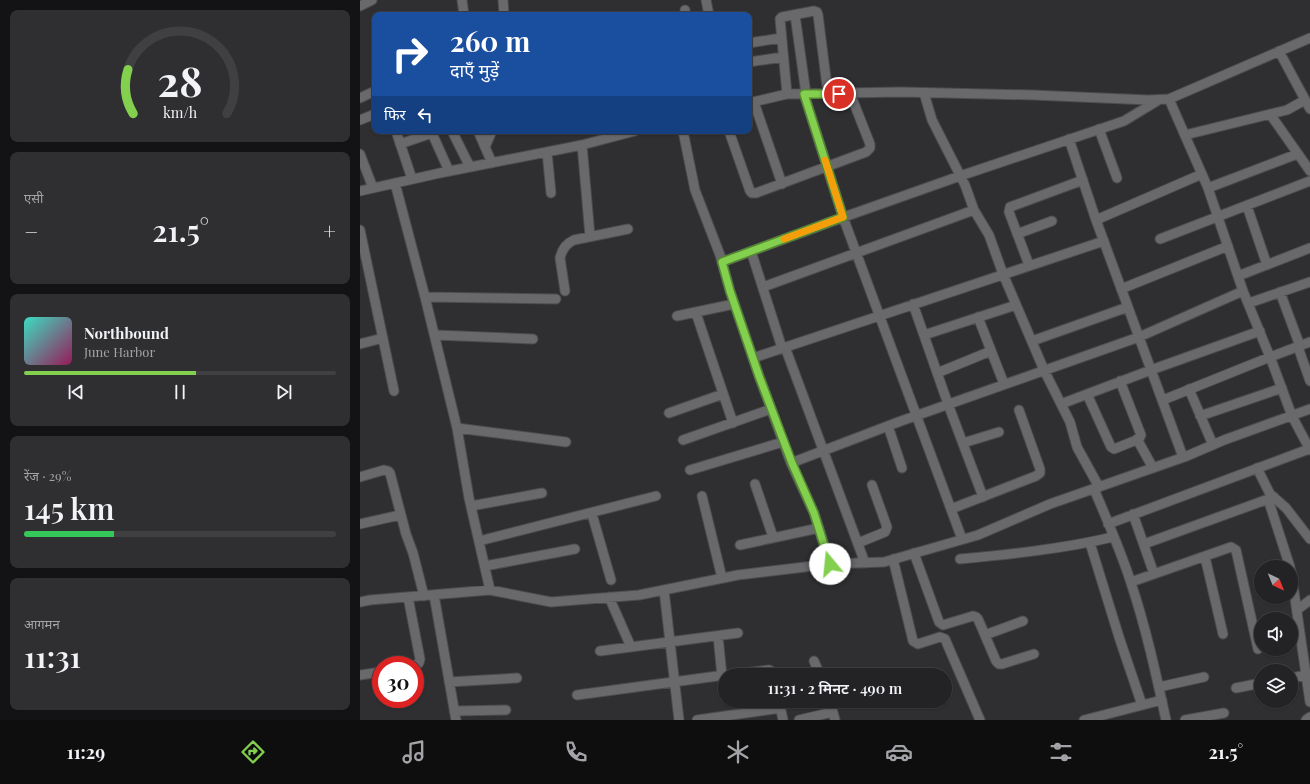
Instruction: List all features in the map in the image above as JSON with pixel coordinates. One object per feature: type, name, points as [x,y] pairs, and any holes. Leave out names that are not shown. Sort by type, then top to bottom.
[{"type":"street","points":[[360,6],[372,0]]},
{"type":"street","points":[[462,0],[464,12]]},
{"type":"street","points":[[503,0],[504,12]]},
{"type":"street","points":[[706,0],[708,12]]},
{"type":"street","points":[[787,94],[780,19],[782,17],[814,11],[817,12],[818,15],[828,94]]},
{"type":"street","points":[[794,15],[805,94],[843,217],[962,539]]},
{"type":"street","points":[[752,43],[781,38]]},
{"type":"street","points":[[722,262],[843,217],[1124,121],[1165,99],[1310,38]]},
{"type":"street","points":[[1185,135],[1308,104],[1279,51]]},
{"type":"street","points":[[752,62],[783,57]]},
{"type":"street","points":[[360,98],[372,93]]},
{"type":"street","points":[[730,134],[750,191],[752,193],[756,193],[866,152],[870,148],[870,144],[850,93]]},
{"type":"street","points":[[782,184],[752,102],[787,94],[850,93],[1033,95],[1149,100],[1165,99]]},
{"type":"street","points":[[924,93],[932,120],[965,185],[974,210],[989,236],[1016,305],[1052,388],[1070,422],[1077,447],[1096,488],[1113,538],[1131,582],[1159,687],[1166,720]]},
{"type":"street","points":[[1108,524],[1310,449],[1292,416],[1260,331],[1248,304],[1208,188],[1185,135],[1165,99]]},
{"type":"street","points":[[1270,114],[1310,171]]},
{"type":"street","points":[[360,120],[372,115]]},
{"type":"street","points":[[1099,129],[1117,178]]},
{"type":"street","points":[[397,134],[412,179]]},
{"type":"street","points":[[400,144],[427,134]]},
{"type":"street","points":[[433,134],[449,171]]},
{"type":"street","points":[[454,134],[470,167]]},
{"type":"street","points":[[479,134],[492,163]]},
{"type":"street","points":[[485,147],[491,134]]},
{"type":"street","points":[[360,191],[449,171],[582,145],[616,134]]},
{"type":"street","points":[[684,134],[695,190],[722,262],[752,358],[783,442],[814,513],[830,564]]},
{"type":"street","points":[[1069,139],[1096,220],[1184,457]]},
{"type":"street","points":[[582,145],[590,236]]},
{"type":"street","points":[[547,152],[551,193]]},
{"type":"street","points":[[360,154],[373,188]]},
{"type":"street","points":[[1208,188],[1298,154]]},
{"type":"street","points":[[1096,220],[1202,174]]},
{"type":"street","points":[[1029,265],[1008,212],[1010,207],[1083,180]]},
{"type":"street","points":[[1160,239],[1310,181]]},
{"type":"street","points":[[395,183],[435,335],[457,428],[471,506],[490,590]]},
{"type":"street","points":[[1247,206],[1267,265]]},
{"type":"street","points":[[763,287],[974,210]]},
{"type":"street","points":[[1017,234],[1052,221]]},
{"type":"street","points":[[565,292],[560,258],[561,253],[570,242],[590,236],[628,229]]},
{"type":"street","points":[[360,230],[394,391]]},
{"type":"street","points":[[752,358],[1104,241]]},
{"type":"street","points":[[1121,289],[1228,246]]},
{"type":"street","points":[[1238,276],[1310,248]]},
{"type":"street","points":[[751,251],[784,348],[824,450],[865,563]]},
{"type":"street","points":[[1248,304],[1310,282]]},
{"type":"street","points":[[792,463],[917,415],[1139,337],[1243,291]]},
{"type":"street","points":[[1280,292],[1310,379]]},
{"type":"street","points":[[425,297],[556,299]]},
{"type":"street","points":[[678,316],[734,304]]},
{"type":"street","points":[[913,304],[983,497]]},
{"type":"street","points":[[924,335],[1016,305]]},
{"type":"street","points":[[1032,341],[1128,307]]},
{"type":"street","points":[[696,313],[733,423]]},
{"type":"street","points":[[978,318],[1004,384]]},
{"type":"street","points":[[1061,404],[1120,381],[1260,331]]},
{"type":"street","points":[[435,335],[533,338]]},
{"type":"street","points":[[360,344],[383,338]]},
{"type":"street","points":[[1163,400],[1310,342]]},
{"type":"street","points":[[937,373],[991,351]]},
{"type":"street","points":[[1087,394],[1112,448],[1114,449],[1141,437],[1120,381]]},
{"type":"street","points":[[1200,416],[1282,388]]},
{"type":"street","points":[[1189,389],[1213,445]]},
{"type":"street","points":[[669,413],[723,394]]},
{"type":"street","points":[[683,440],[771,409]]},
{"type":"street","points":[[360,602],[490,590],[551,602],[639,595],[738,575],[830,564],[884,562],[978,534],[1050,504],[1184,457],[1310,409]]},
{"type":"street","points":[[952,509],[1036,476],[1040,473],[1040,469],[1018,410]]},
{"type":"street","points":[[888,426],[902,468]]},
{"type":"street","points":[[457,428],[566,442]]},
{"type":"street","points":[[963,443],[999,432]]},
{"type":"street","points":[[1137,439],[1153,468]]},
{"type":"street","points":[[690,470],[783,442]]},
{"type":"street","points":[[1258,468],[1271,498],[1288,560]]},
{"type":"street","points":[[360,477],[384,470],[390,473],[406,534],[429,596],[449,682],[455,716],[506,710]]},
{"type":"street","points":[[755,484],[773,537]]},
{"type":"street","points":[[858,543],[887,530],[872,484]]},
{"type":"street","points":[[471,506],[542,493]]},
{"type":"street","points":[[479,541],[592,514],[656,496]]},
{"type":"street","points":[[702,496],[722,578]]},
{"type":"street","points":[[1271,498],[1286,508],[1310,539]]},
{"type":"street","points":[[1144,544],[1271,498]]},
{"type":"street","points":[[592,514],[611,580]]},
{"type":"street","points":[[1133,514],[1154,574]]},
{"type":"street","points":[[360,524],[400,515]]},
{"type":"street","points":[[740,545],[819,528]]},
{"type":"street","points":[[960,559],[1029,553],[1113,538]]},
{"type":"street","points":[[1090,543],[1142,705]]},
{"type":"street","points":[[1131,582],[1231,548],[1236,550],[1254,631]]},
{"type":"street","points":[[485,566],[575,549]]},
{"type":"street","points":[[914,553],[939,622],[943,625],[973,616],[976,617],[996,661],[999,664],[1034,654]]},
{"type":"street","points":[[1205,556],[1223,634]]},
{"type":"street","points":[[893,559],[913,641],[918,644],[940,637],[945,639],[980,720]]},
{"type":"street","points":[[664,590],[679,720]]},
{"type":"street","points":[[408,597],[419,656]]},
{"type":"street","points":[[609,597],[631,647]]},
{"type":"street","points":[[1298,610],[1310,600]]},
{"type":"street","points":[[1297,604],[1310,702]]},
{"type":"street","points":[[985,635],[1023,621]]},
{"type":"street","points":[[600,651],[738,633]]},
{"type":"street","points":[[718,636],[724,668]]},
{"type":"street","points":[[814,661],[817,668]]},
{"type":"street","points":[[360,676],[372,674]]},
{"type":"street","points":[[1298,677],[1307,675]]},
{"type":"street","points":[[577,694],[718,676]]},
{"type":"street","points":[[1159,687],[1204,677]]},
{"type":"street","points":[[449,682],[517,678]]},
{"type":"street","points":[[1236,688],[1254,684]]},
{"type":"street","points":[[1084,720],[1162,700]]},
{"type":"street","points":[[697,720],[743,717],[771,708]]},
{"type":"street","points":[[781,708],[783,720]]},
{"type":"street","points":[[1185,720],[1224,713]]},
{"type":"street","points":[[799,720],[834,716]]},
{"type":"street","points":[[1306,720],[1310,717]]},
{"type":"slow traffic","points":[[784,239],[843,217],[825,160]]},
{"type":"route","points":[[830,564],[814,513],[792,463],[759,376],[730,291],[722,262],[843,217],[804,94],[839,94]]}]
